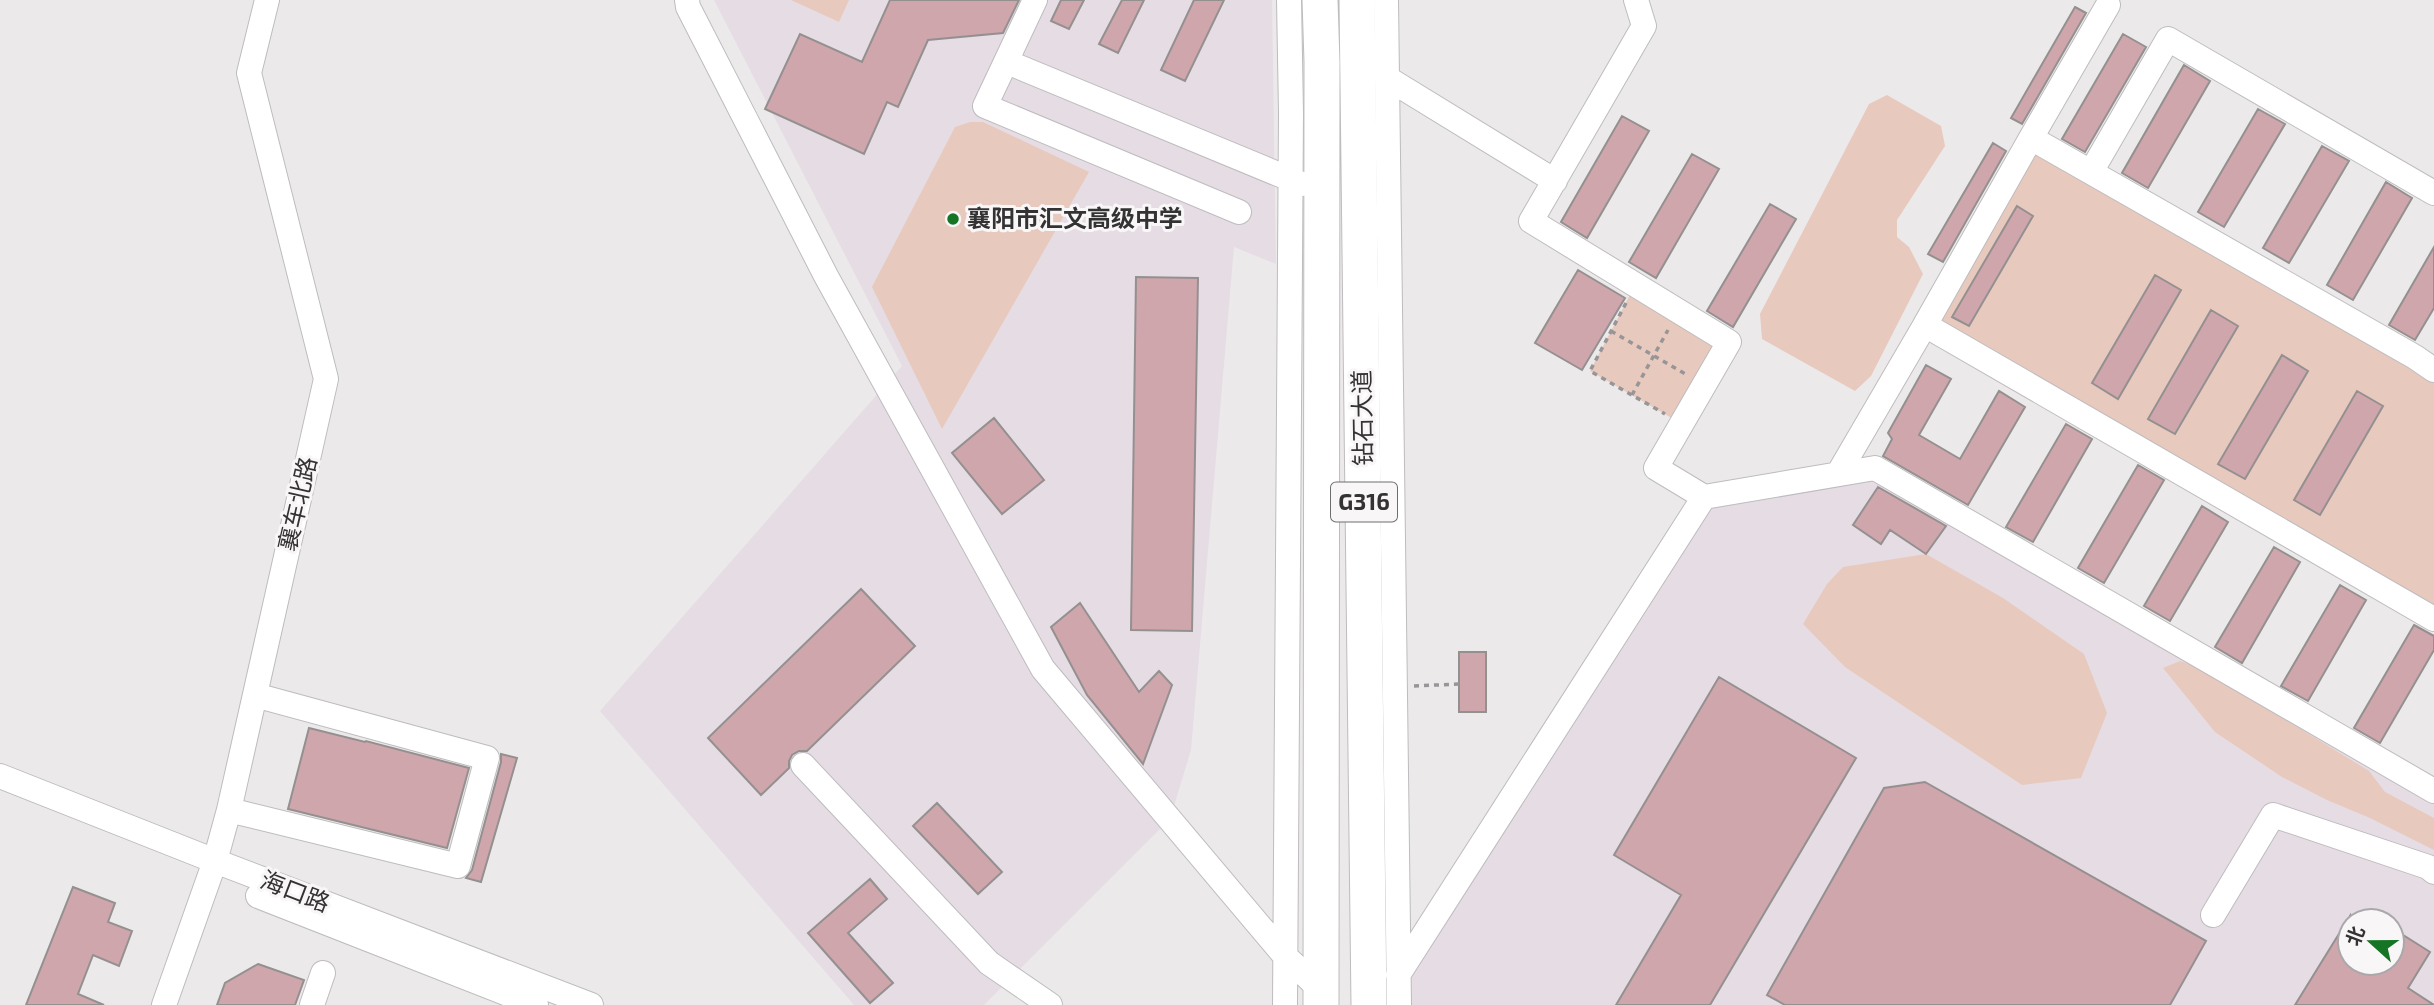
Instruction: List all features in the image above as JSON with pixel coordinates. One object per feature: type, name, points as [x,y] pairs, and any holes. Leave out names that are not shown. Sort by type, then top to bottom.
[{"type":"highway","name":"钻石大道","points":[[1320,0],[1321,998]]},
{"type":"highway","name":"钻石大道","points":[[1357,0],[1369,1005]]},
{"type":"street","name":"襄车北路","points":[[163,1005],[212,869],[229,810],[326,379],[249,73],[267,0]]},
{"type":"street","points":[[687,0],[688,7],[826,276],[1043,669],[1321,998]]},
{"type":"street","points":[[1035,0],[985,106],[1239,212]]},
{"type":"street","points":[[1285,1005],[1291,179],[1289,0]]},
{"type":"street","points":[[1386,0],[1399,1005]]},
{"type":"street","points":[[1636,0],[1644,26],[1531,222],[1729,342],[1656,468],[1704,497],[1875,468],[2434,791]]},
{"type":"street","points":[[1838,474],[2108,5]]},
{"type":"street","points":[[2091,172],[2168,39],[2434,193]]},
{"type":"street","points":[[1007,62],[1322,194]]},
{"type":"street","points":[[1387,78],[1555,181]]},
{"type":"street","points":[[2031,138],[2431,361]]},
{"type":"street","points":[[1925,325],[2434,619]]},
{"type":"street","points":[[1398,975],[1704,497]]},
{"type":"street","points":[[229,810],[458,866],[487,758],[255,695]]},
{"type":"street","points":[[803,765],[989,963],[1050,1005]]},
{"type":"street","name":"海口路","points":[[0,776],[212,869],[536,1005]]},
{"type":"street","name":"海口路","points":[[0,794],[212,869]]},
{"type":"street","points":[[2213,915],[2273,815],[2428,867],[2434,872]]},
{"type":"street","points":[[312,1005],[324,973]]},
{"type":"street","name":"海口路","points":[[510,992],[591,1005]]},
{"type":"path","points":[[1635,285],[1590,371],[1682,424]]},
{"type":"path","points":[[1632,396],[1679,311]]},
{"type":"path","points":[[1611,331],[1704,384]]},
{"type":"path","points":[[1395,687],[1459,684]]},
{"type":"shaded area","points":[[714,0],[1272,0],[1276,264],[1234,247],[1191,750],[1170,819],[984,1005],[854,1005],[600,711],[902,366]]},
{"type":"shaded area","points":[[791,0],[849,0],[839,22]]},
{"type":"shaded area","points":[[1887,95],[1941,126],[1945,146],[1897,220],[1897,237],[1909,247],[1923,274],[1871,376],[1855,391],[1762,339],[1760,314],[1869,104]]},
{"type":"shaded area","points":[[970,122],[983,122],[1089,172],[942,429],[872,287],[955,127]]},
{"type":"shaded area","points":[[2031,138],[2434,370],[2434,619],[1925,325]]},
{"type":"shaded area","points":[[1635,285],[1729,342],[1682,424],[1590,371]]},
{"type":"shaded area","points":[[1875,468],[2434,791],[2434,1005],[1399,1005],[1398,975],[1704,497]]},
{"type":"shaded area","points":[[1926,554],[2003,598],[2084,654],[2107,713],[2081,778],[2022,785],[1845,667],[1803,624],[1827,584],[1843,567]]},
{"type":"shaded area","points":[[2180,661],[2201,668],[2369,771],[2385,792],[2434,818],[2434,850],[2282,777],[2215,732],[2163,668]]},
{"type":"building","points":[[890,0],[1019,0],[1003,33],[928,40],[898,107],[887,102],[864,154],[765,109],[800,34],[862,62]]},
{"type":"building","points":[[1061,0],[1084,0],[1069,29],[1051,21]]},
{"type":"building","points":[[1122,0],[1144,0],[1118,53],[1099,44]]},
{"type":"building","points":[[1194,0],[1224,0],[1185,81],[1161,70]]},
{"type":"building","points":[[2075,7],[2086,13],[2022,124],[2011,118]]},
{"type":"building","points":[[2123,34],[2146,47],[2085,152],[2062,139]]},
{"type":"building","points":[[2184,65],[2210,81],[2148,188],[2122,173]]},
{"type":"building","points":[[2258,109],[2285,124],[2224,227],[2198,212]]},
{"type":"building","points":[[1622,116],[1649,131],[1587,238],[1561,222]]},
{"type":"building","points":[[1993,143],[2006,151],[1943,262],[1928,254]]},
{"type":"building","points":[[2322,146],[2349,161],[2289,263],[2263,248]]},
{"type":"building","points":[[1692,154],[1719,169],[1656,278],[1629,262]]},
{"type":"building","points":[[2386,182],[2412,198],[2353,300],[2327,285]]},
{"type":"building","points":[[1770,204],[1796,219],[1733,327],[1707,311]]},
{"type":"building","points":[[2017,206],[2033,216],[1969,326],[1952,317]]},
{"type":"building","points":[[2434,247],[2434,308],[2415,340],[2389,325]]},
{"type":"building","points":[[1578,270],[1625,298],[1582,370],[1535,343]]},
{"type":"building","points":[[2155,275],[2181,290],[2118,399],[2092,383]]},
{"type":"building","points":[[1136,277],[1198,278],[1192,631],[1131,630]]},
{"type":"building","points":[[2211,310],[2238,326],[2175,434],[2148,419]]},
{"type":"building","points":[[2282,355],[2308,371],[2245,479],[2218,464]]},
{"type":"building","points":[[1926,365],[1951,379],[1919,435],[1960,459],[1999,391],[2025,407],[1968,505],[1883,456],[1892,439],[1888,433]]},
{"type":"building","points":[[2357,391],[2383,406],[2320,515],[2294,500]]},
{"type":"building","points":[[994,418],[1044,480],[1002,514],[952,453]]},
{"type":"building","points":[[2066,424],[2092,439],[2033,542],[2006,527]]},
{"type":"building","points":[[2138,465],[2164,480],[2104,583],[2078,568]]},
{"type":"building","points":[[1878,487],[1946,526],[1926,554],[1890,530],[1881,544],[1853,525]]},
{"type":"building","points":[[2202,506],[2228,522],[2170,621],[2144,606]]},
{"type":"building","points":[[2274,547],[2300,562],[2242,663],[2215,647]]},
{"type":"building","points":[[2340,585],[2366,600],[2308,701],[2281,686]]},
{"type":"building","points":[[861,589],[915,646],[807,751],[792,755],[789,768],[761,795],[708,738]]},
{"type":"building","points":[[1080,603],[1139,692],[1159,671],[1172,685],[1143,764],[1087,695],[1051,627]]},
{"type":"building","points":[[2414,625],[2434,636],[2434,650],[2380,743],[2354,728]]},
{"type":"building","points":[[1459,652],[1486,652],[1486,712],[1459,712]]},
{"type":"building","points":[[1719,677],[1856,758],[1710,1005],[1616,1005],[1681,895],[1614,855]]},
{"type":"building","points":[[309,728],[469,768],[447,848],[288,809]]},
{"type":"building","points":[[501,754],[517,758],[481,882],[466,878],[472,870]]},
{"type":"building","points":[[1925,782],[2206,941],[2170,1005],[1785,1005],[1767,995],[1884,788]]},
{"type":"building","points":[[937,803],[1002,872],[978,894],[913,826]]},
{"type":"building","points":[[870,879],[887,899],[848,933],[893,983],[870,1003],[808,933]]},
{"type":"building","points":[[73,887],[115,903],[108,922],[132,931],[119,966],[93,955],[78,994],[104,1005],[26,1005]]},
{"type":"building","points":[[2406,937],[2430,952],[2408,988],[2434,1005],[2295,1005],[2336,939],[2336,977],[2406,977]]},
{"type":"building","points":[[258,964],[304,980],[295,1005],[217,1005],[225,983]]},
{"type":"place","name":"襄阳市汇文高级中学","points":[[953,219]]}]
